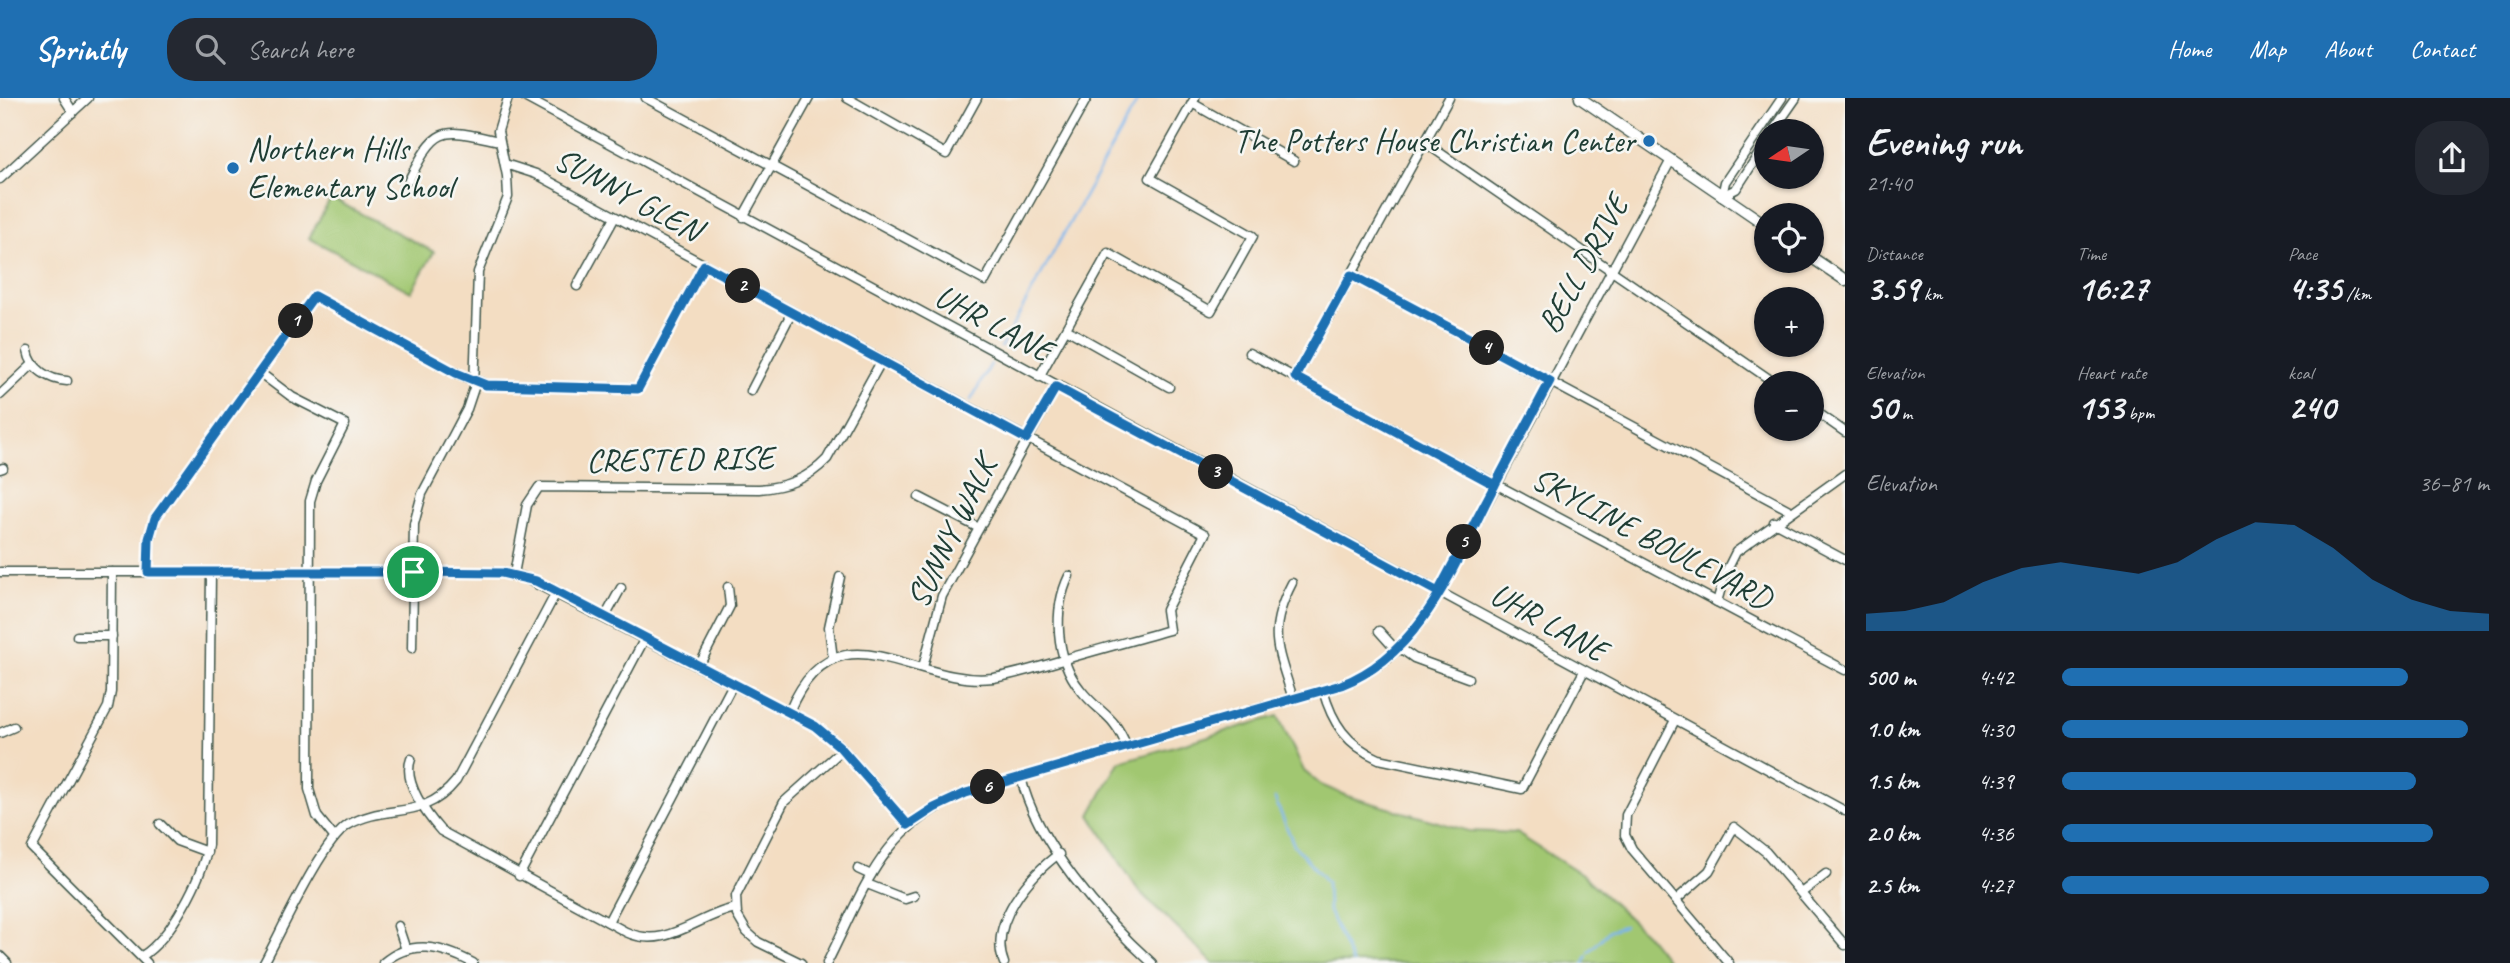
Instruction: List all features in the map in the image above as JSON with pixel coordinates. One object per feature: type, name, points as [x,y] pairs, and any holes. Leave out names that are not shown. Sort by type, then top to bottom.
[{"type":"main road","points":[[1580,98],[1754,217]]},
{"type":"main road","points":[[1824,266],[1845,280]]},
{"type":"street","points":[[64,98],[73,112]]},
{"type":"street","points":[[1,175],[88,98]]},
{"type":"street","points":[[412,649],[414,524],[419,504],[467,409],[475,382],[478,272],[482,255],[505,210],[509,190],[499,141],[500,116],[508,98]]},
{"type":"street","name":"UHR LANE","points":[[526,98],[1056,387],[1845,811]]},
{"type":"street","points":[[646,98],[985,281],[1087,98]]},
{"type":"street","points":[[743,217],[809,98]]},
{"type":"street","points":[[847,98],[864,102],[946,154],[978,98]]},
{"type":"street","points":[[1295,377],[1449,98]]},
{"type":"street","points":[[1722,196],[1725,182],[1782,98]]},
{"type":"street","points":[[1781,119],[1796,98]]},
{"type":"street","points":[[1038,377],[1108,253],[1211,311],[1253,236],[1150,178],[1194,100],[1294,160]]},
{"type":"street","points":[[409,180],[424,150],[440,134],[460,132],[499,141]]},
{"type":"street","points":[[1424,142],[1757,371]]},
{"type":"street","name":"BELL DRIVE","points":[[827,963],[871,875],[891,844],[908,825],[949,800],[1323,690],[1369,672],[1399,649],[1415,631],[1438,592],[1609,270],[1671,160]]},
{"type":"street","points":[[1722,196],[1736,189],[1754,161]]},
{"type":"street","name":"SUNNY GLEN","points":[[505,164],[536,174],[1205,534],[1166,610],[1169,630],[1066,659]]},
{"type":"street","points":[[577,286],[615,217]]},
{"type":"street","points":[[148,572],[149,539],[155,518],[314,296],[475,382],[498,387],[638,389],[704,265]]},
{"type":"street","points":[[1351,275],[1791,511]]},
{"type":"street","points":[[751,391],[792,312]]},
{"type":"street","points":[[1066,329],[1169,387]]},
{"type":"street","points":[[28,351],[33,365],[49,377],[67,380]]},
{"type":"street","name":"SKYLINE BOULEVARD","points":[[1249,354],[1845,670]]},
{"type":"street","name":"CRESTED RISE","points":[[514,574],[527,505],[539,487],[759,489],[793,483],[814,471],[827,459],[882,360]]},
{"type":"street","points":[[0,395],[33,365]]},
{"type":"street","points":[[259,372],[292,397],[345,424],[313,487],[309,574],[309,789],[317,816],[334,837]]},
{"type":"street","name":"SUNNY WALK","points":[[923,667],[937,608],[1056,387]]},
{"type":"street","points":[[1824,417],[1845,432]]},
{"type":"street","points":[[1717,602],[1724,573],[1736,552],[1774,522],[1845,474]]},
{"type":"street","points":[[919,497],[979,528]]},
{"type":"street","points":[[1774,522],[1845,560]]},
{"type":"street","points":[[0,572],[514,574],[557,591],[823,731],[908,825]]},
{"type":"street","points":[[112,572],[111,692],[108,707],[32,848],[145,960],[163,938],[200,873],[207,852],[211,572]]},
{"type":"street","points":[[1069,576],[1057,614],[1066,659],[1080,689],[1115,721],[1127,747]]},
{"type":"street","points":[[833,659],[829,627],[840,577]]},
{"type":"street","points":[[1292,583],[1279,610],[1275,631],[1293,699]]},
{"type":"street","points":[[699,666],[730,606],[728,587]]},
{"type":"street","points":[[605,617],[621,588]]},
{"type":"street","points":[[264,963],[334,837],[363,818],[424,807],[447,792],[456,781],[557,591]]},
{"type":"street","points":[[1378,631],[1413,658],[1468,678]]},
{"type":"street","points":[[77,636],[112,636]]},
{"type":"street","points":[[519,876],[645,638]]},
{"type":"street","points":[[789,712],[796,693],[811,674],[833,659],[862,653],[982,679],[1066,659]]},
{"type":"street","points":[[1323,690],[1337,726],[1363,752],[1379,759],[1522,789],[1584,671]]},
{"type":"street","points":[[608,922],[733,684]]},
{"type":"street","points":[[1675,720],[1626,815],[1624,824],[1628,844],[1729,963]]},
{"type":"street","points":[[0,733],[14,727]]},
{"type":"street","points":[[801,963],[758,942],[747,932],[736,908],[740,884],[779,810],[842,750]]},
{"type":"street","points":[[411,759],[410,780],[441,831],[519,876],[632,935],[655,939],[677,933],[712,914],[736,908]]},
{"type":"street","points":[[1021,777],[1032,811],[1059,854],[1094,903],[1152,963]]},
{"type":"street","points":[[160,824],[177,841],[207,852]]},
{"type":"street","points":[[1676,900],[1709,871],[1734,827],[1759,845],[1845,945]]},
{"type":"street","points":[[1004,963],[1003,939],[1009,915],[1032,877],[1059,854]]},
{"type":"street","points":[[858,869],[871,875]]},
{"type":"street","points":[[1801,892],[1826,874]]},
{"type":"street","points":[[867,884],[905,900],[914,896]]},
{"type":"street","points":[[398,926],[405,950]]},
{"type":"street","points":[[383,963],[405,950],[441,948],[473,963]]},
{"type":"street","points":[[0,956],[7,963]]},
{"type":"green space","points":[[331,198],[434,252],[411,292],[309,238]]},
{"type":"green space","points":[[1278,716],[1304,771],[1321,785],[1347,796],[1469,831],[1516,833],[1585,877],[1646,934],[1669,963],[1213,963],[1138,890],[1090,815],[1119,762]]},
{"type":"waterway","points":[[1001,347],[1139,98]]},
{"type":"waterway","points":[[971,400],[991,364]]},
{"type":"waterway","points":[[1275,799],[1294,845],[1327,882],[1328,909],[1352,963]]},
{"type":"waterway","points":[[1589,952],[1610,930],[1624,926]]},
{"type":"waterway","points":[[1584,963],[1587,956]]},
{"type":"place","name":"The Potters House Christian Center","points":[[1649,141]]},
{"type":"place","name":"Northern Hills Elementary School","points":[[233,168]]},
{"type":"route","points":[[413,572],[148,572],[149,539],[155,518],[314,296],[475,382],[498,387],[638,389],[704,265],[1026,439],[1056,387],[1438,592],[1495,485],[1550,381],[1351,275],[1295,377],[1495,485],[1433,603],[1415,631],[1381,665],[1355,680],[966,793],[919,816],[908,825],[823,731],[557,591],[536,581],[511,574],[413,572]]}]
